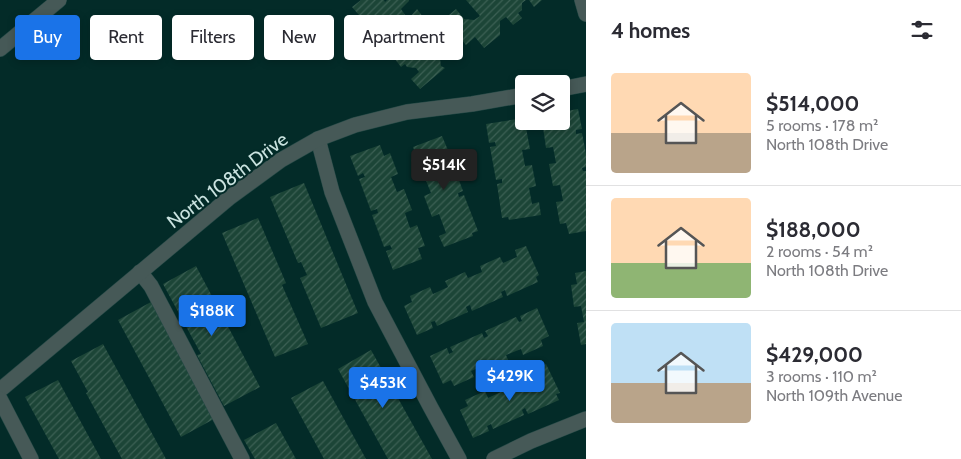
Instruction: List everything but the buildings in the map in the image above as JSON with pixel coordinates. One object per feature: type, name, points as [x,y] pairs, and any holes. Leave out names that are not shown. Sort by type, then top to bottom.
[{"type":"street","points":[[0,49],[59,0]]},
{"type":"street","points":[[582,0],[586,14]]},
{"type":"street","points":[[570,87],[586,84]]},
{"type":"street","name":"North 108th Drive","points":[[0,390],[229,198],[281,160],[318,139],[355,125],[407,112],[515,97]]},
{"type":"street","points":[[318,139],[332,192],[375,302],[459,459]]},
{"type":"street","points":[[140,272],[151,286],[242,459]]},
{"type":"street","points":[[0,399],[31,459]]},
{"type":"street","points":[[494,459],[531,441],[586,419]]}]
